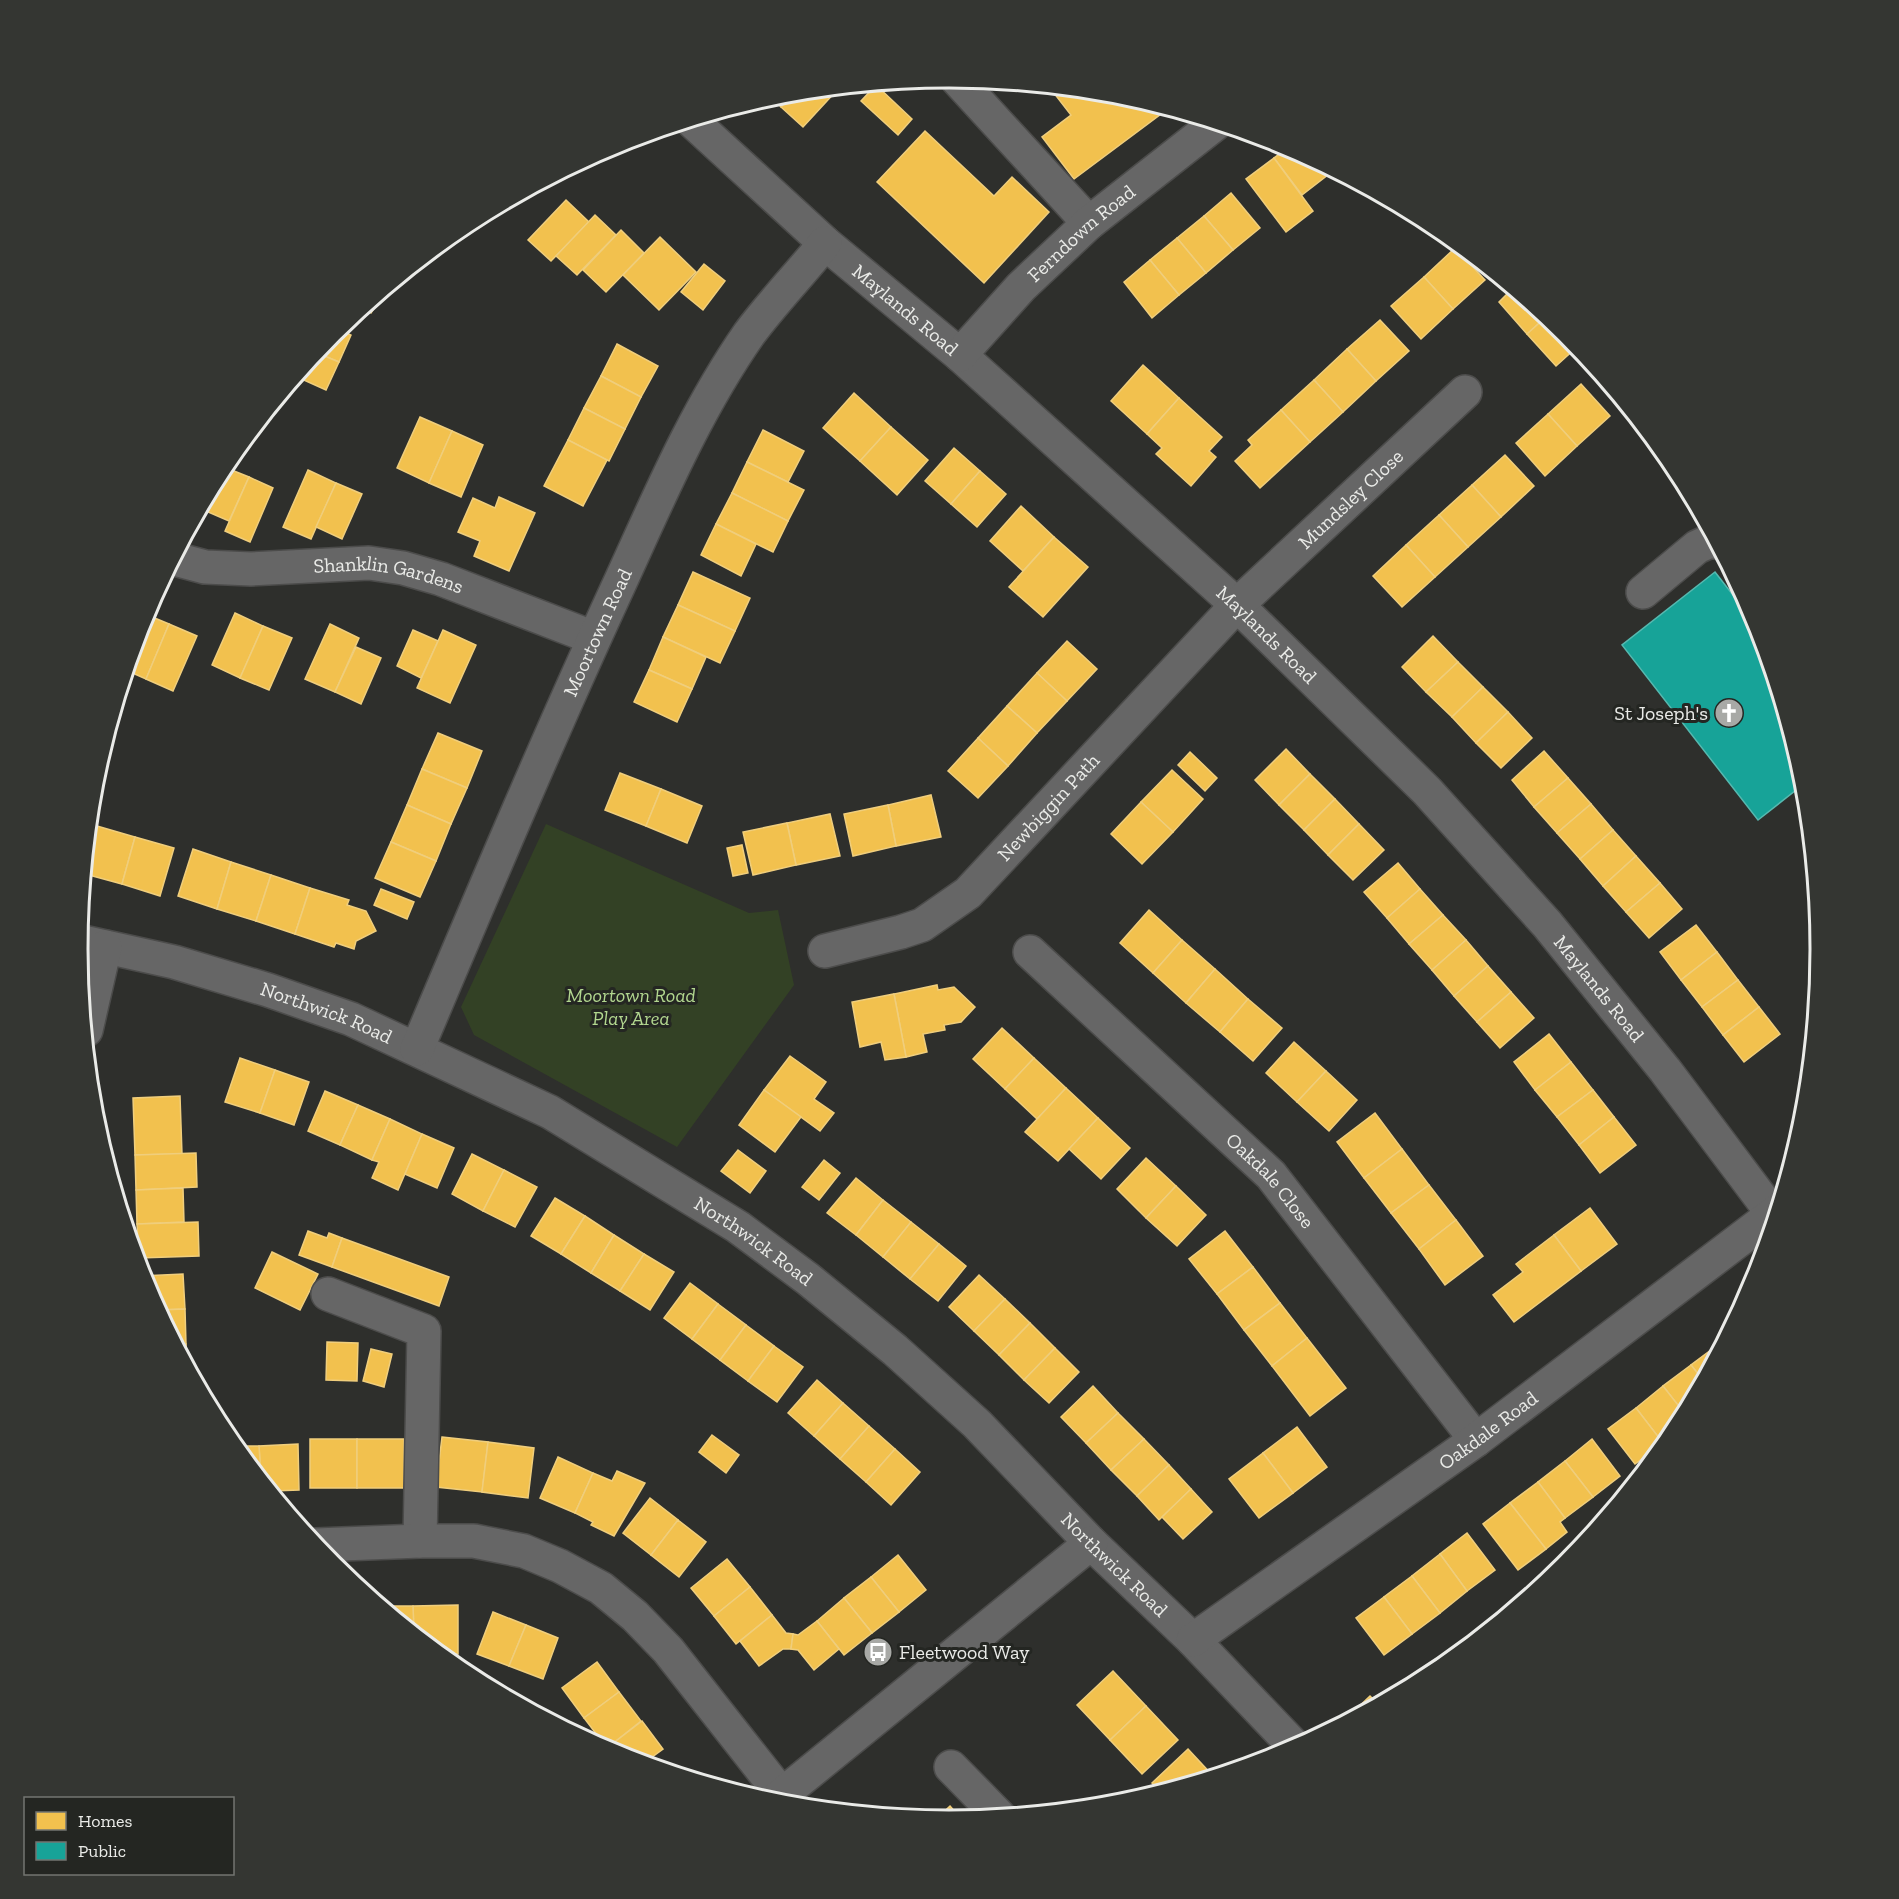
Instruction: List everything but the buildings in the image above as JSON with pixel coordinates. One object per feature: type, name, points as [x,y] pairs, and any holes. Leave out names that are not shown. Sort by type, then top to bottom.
[{"type":"street","points":[[966,89],[1089,223]]},
{"type":"street","name":"Maylands Road","points":[[698,127],[825,243],[960,355],[1237,605],[1426,791],[1547,924],[1665,1070],[1771,1207]]},
{"type":"street","name":"Ferndown Road","points":[[960,355],[1021,287],[1089,223],[1209,129]]},
{"type":"street","name":"Moortown Road","points":[[417,1049],[519,808],[684,442],[718,382],[750,333],[825,243]]},
{"type":"street","name":"Mundsley Close","points":[[1237,605],[1465,392]]},
{"type":"street","points":[[1643,592],[1697,547],[1708,542]]},
{"type":"street","name":"Shanklin Gardens","points":[[181,561],[205,567],[251,569],[369,563],[403,568],[441,579],[594,638]]},
{"type":"street","name":"Newbiggin Path","points":[[825,951],[922,925],[968,893],[1237,605]]},
{"type":"street","points":[[89,984],[92,944]]},
{"type":"street","name":"Northwick Road","points":[[92,944],[174,962],[268,990],[351,1019],[550,1112],[738,1227],[808,1279],[895,1350],[969,1416],[1091,1544],[1193,1640],[1289,1741]]},
{"type":"street","name":"Oakdale Close","points":[[1030,952],[1271,1175],[1476,1440]]},
{"type":"street","name":"Oakdale Road","points":[[1193,1640],[1476,1440],[1767,1219]]},
{"type":"street","points":[[328,1294],[424,1331],[420,1540]]},
{"type":"street","points":[[328,1544],[420,1540],[474,1541],[524,1551],[560,1566],[601,1588],[635,1616],[668,1650],[773,1792]]},
{"type":"street","points":[[784,1794],[1091,1544]]},
{"type":"street","points":[[951,1767],[992,1809]]},
{"type":"green space","name":"Moortown Road Play Area","points":[[546,824],[749,913],[778,910],[794,985],[677,1147],[474,1035],[461,1007]]},
{"type":"place","name":"St Joseph's","points":[[1729,713]]},
{"type":"place","name":"Fleetwood Way","points":[[878,1652]]}]
